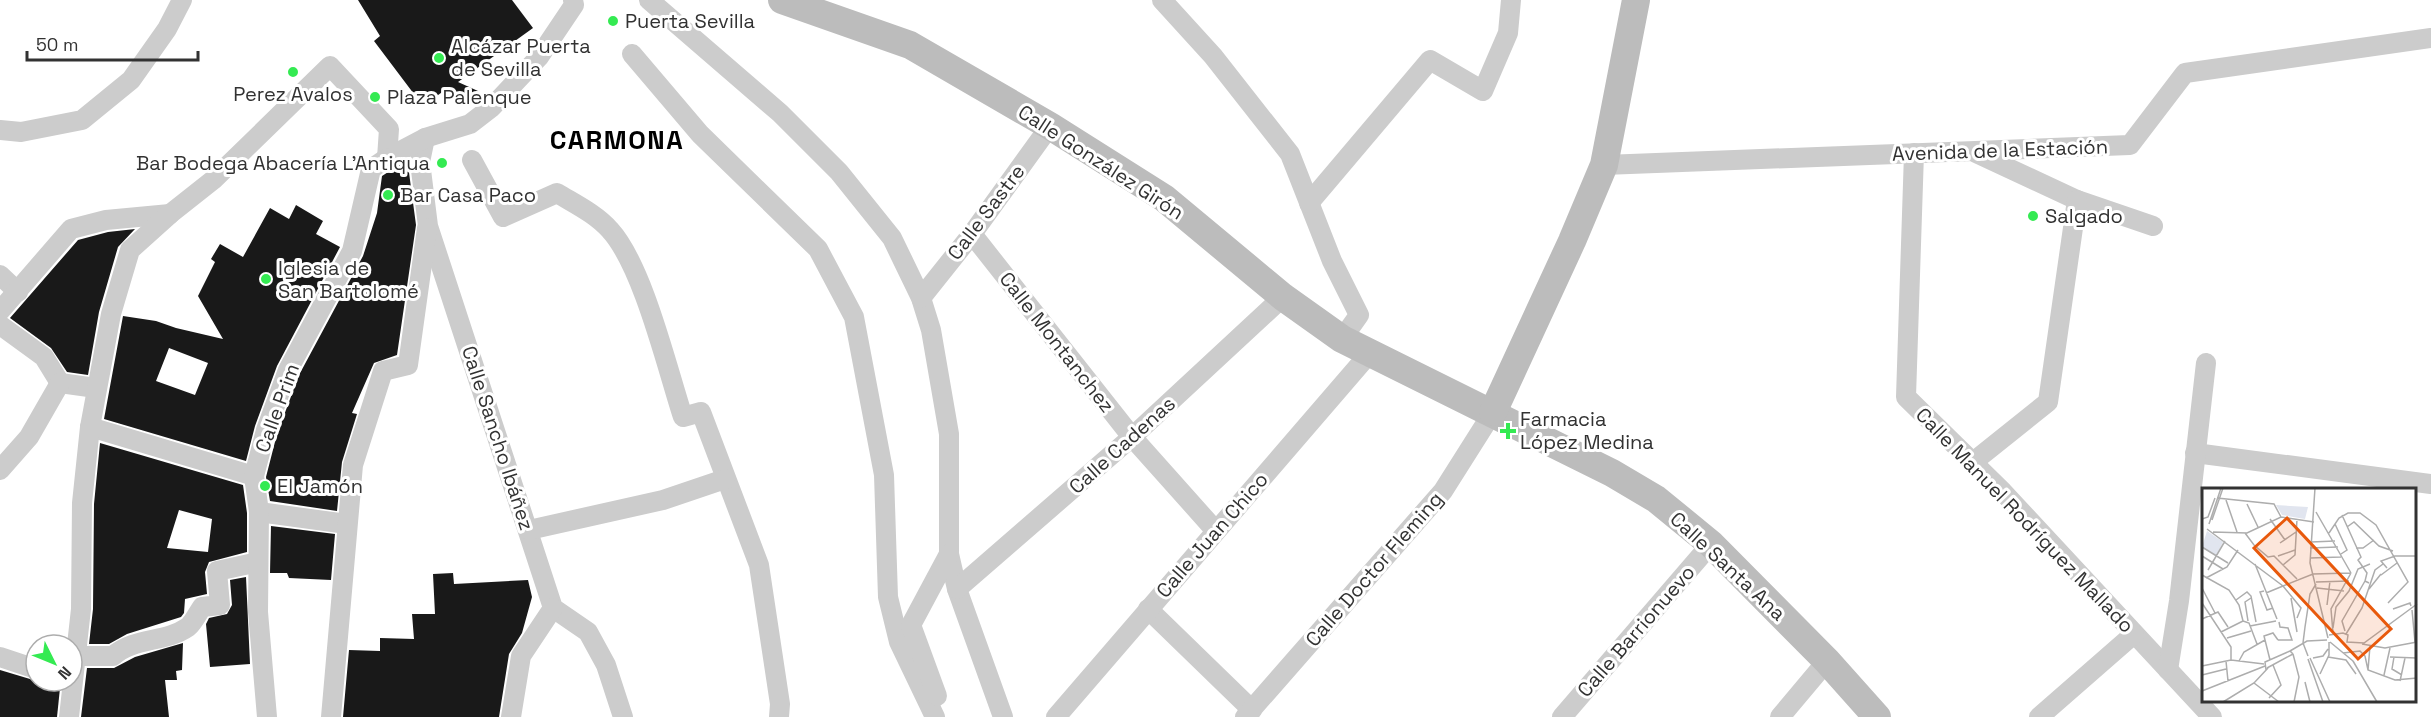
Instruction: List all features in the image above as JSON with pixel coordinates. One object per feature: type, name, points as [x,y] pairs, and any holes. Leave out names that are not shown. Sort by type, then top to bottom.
[{"type":"street","points":[[0,130],[21,132],[82,120],[131,80],[167,29],[182,0]]},
{"type":"street","points":[[649,0],[780,113],[839,172],[892,238],[921,298],[931,330],[949,434],[949,554],[957,589],[1003,717]]},
{"type":"street","name":"Calle González Girón","points":[[782,0],[910,45],[1050,126],[1164,198],[1283,297],[1342,339],[1492,412]]},
{"type":"street","points":[[1162,0],[1213,56],[1290,154],[1332,261],[1359,315],[1342,339]]},
{"type":"street","points":[[1309,203],[1430,60],[1483,91],[1508,33],[1511,0]]},
{"type":"street","points":[[1492,412],[1558,273],[1604,165],[1636,0]]},
{"type":"street","points":[[387,158],[425,138],[470,124],[498,102],[539,57],[575,2]]},
{"type":"street","name":"Avenida de la Estación","points":[[1604,165],[2130,145],[2186,73],[2431,38]]},
{"type":"street","points":[[632,54],[700,134],[818,249],[854,317],[884,475],[888,597],[899,642],[935,717]]},
{"type":"street","points":[[79,633],[82,503],[90,428],[111,314],[130,250],[170,213],[213,180],[330,66],[389,129],[387,158]]},
{"type":"street","name":"Calle Sastre","points":[[921,298],[972,234],[1050,126]]},
{"type":"street","name":"Calle Sancho Ibáñez","points":[[425,138],[420,162],[428,226],[553,608]]},
{"type":"street","points":[[1972,151],[2077,200],[2153,226]]},
{"type":"street","name":"Calle Manuel Rodríguez Mallado","points":[[1914,153],[1906,397],[1973,462],[2212,717]]},
{"type":"street","name":"Calle Prim","points":[[267,717],[258,612],[259,512],[254,476],[266,430],[288,370],[352,251],[371,169],[387,158]]},
{"type":"street","points":[[472,160],[503,217],[557,193],[608,228],[622,245],[644,296],[683,417],[701,412],[759,565],[780,704],[779,717]]},
{"type":"street","points":[[1973,462],[2048,402],[2077,200]]},
{"type":"street","points":[[0,311],[72,230],[106,220],[170,213]]},
{"type":"street","points":[[331,717],[333,669],[342,612],[353,465],[383,371],[408,364],[428,226]]},
{"type":"street","name":"Calle Montanchez","points":[[972,234],[1132,438],[1215,530]]},
{"type":"street","points":[[0,275],[18,292]]},
{"type":"street","name":"Calle Cadenas","points":[[957,589],[1132,438],[1283,297]]},
{"type":"street","points":[[0,325],[44,357],[60,383]]},
{"type":"street","name":"Calle Juan Chico","points":[[1056,717],[1369,354]]},
{"type":"street","points":[[2168,670],[2179,601],[2206,363]]},
{"type":"street","points":[[60,383],[96,388]]},
{"type":"street","points":[[0,470],[29,437],[60,383]]},
{"type":"street","name":"Calle Santa Ana","points":[[1492,412],[1612,473],[1656,499],[1711,544],[1827,661],[1877,717]]},
{"type":"street","name":"Calle Doctor Fleming","points":[[1249,713],[1443,491],[1492,412]]},
{"type":"street","points":[[90,428],[254,476]]},
{"type":"street","points":[[2195,453],[2431,484]]},
{"type":"street","points":[[529,530],[663,500],[725,479]]},
{"type":"street","points":[[259,512],[347,524]]},
{"type":"street","name":"Calle Barrionuevo","points":[[1562,717],[1711,544]]},
{"type":"street","points":[[947,717],[911,625],[949,554]]},
{"type":"street","points":[[84,656],[113,656],[125,645],[149,641],[188,626],[202,607],[220,605],[217,571],[258,562]]},
{"type":"street","points":[[511,717],[521,656],[553,608],[588,632],[606,665],[623,717]]},
{"type":"street","points":[[1148,609],[1249,713]]},
{"type":"street","points":[[2039,717],[2134,634]]},
{"type":"street","points":[[0,657],[24,665]]},
{"type":"street","points":[[1780,717],[1827,661]]},
{"type":"street","points":[[69,717],[71,693]]},
{"type":"building","name":"Alcázar Puerta de Sevilla","points":[[358,0],[512,0],[533,28],[458,82],[478,91],[458,107],[445,90],[423,106],[374,41],[380,36]]},
{"type":"building","points":[[399,165],[408,165],[416,225],[397,355],[374,363],[352,413],[357,414],[342,462],[337,511],[270,501],[266,477],[277,434],[299,375],[363,256],[377,213],[382,176]]},
{"type":"building","points":[[296,205],[323,221],[316,234],[340,247],[277,366],[255,426],[246,461],[104,419],[123,316],[156,321],[223,339],[198,296],[215,262],[211,259],[220,244],[243,257],[270,208],[289,219]],"holes":[[[169,348],[208,363],[195,395],[156,381]]]},
{"type":"building","points":[[135,229],[118,247],[99,312],[88,375],[67,372],[51,348],[10,318],[78,240],[108,232]]},
{"type":"building","points":[[100,443],[243,485],[247,513],[247,552],[209,562],[205,572],[207,594],[185,599],[184,613],[181,617],[127,634],[109,644],[89,644],[93,609],[94,504]],"holes":[[[179,510],[212,519],[208,552],[167,548]]]},
{"type":"building","points":[[271,526],[335,534],[331,580],[289,578],[287,573],[270,573]]},
{"type":"building","points":[[453,573],[454,584],[528,580],[532,597],[522,633],[509,654],[499,717],[343,717],[349,650],[380,651],[380,638],[414,639],[412,614],[435,614],[433,574]]},
{"type":"building","points":[[246,577],[250,664],[210,667],[206,624],[209,618],[227,614],[232,605],[230,580]]},
{"type":"building","points":[[183,643],[182,670],[176,671],[177,680],[165,680],[169,717],[81,717],[87,668],[114,668],[135,657]]},
{"type":"building","points":[[0,670],[24,677],[24,693],[59,693],[57,717],[0,717]]},
{"type":"place","name":"Puerta Sevilla","points":[[613,21]]},
{"type":"place","name":"Alcázar Puerta de Sevilla","points":[[439,58]]},
{"type":"place","name":"Perez Avalos","points":[[293,72]]},
{"type":"place","name":"Plaza Palenque","points":[[375,97]]},
{"type":"place","name":"Bar Bodega Abacería L'Antiqua","points":[[442,163]]},
{"type":"place","name":"Bar Casa Paco","points":[[388,195]]},
{"type":"place","name":"Salgado","points":[[2033,216]]},
{"type":"place","name":"Iglesia de San Bartolomé","points":[[266,279]]},
{"type":"place","name":"Farmacia López Medina","points":[[1508,431]]},
{"type":"place","name":"El Jamón","points":[[265,486]]},
{"type":"district","name":"CARMONA","points":[[617,140]]}]
